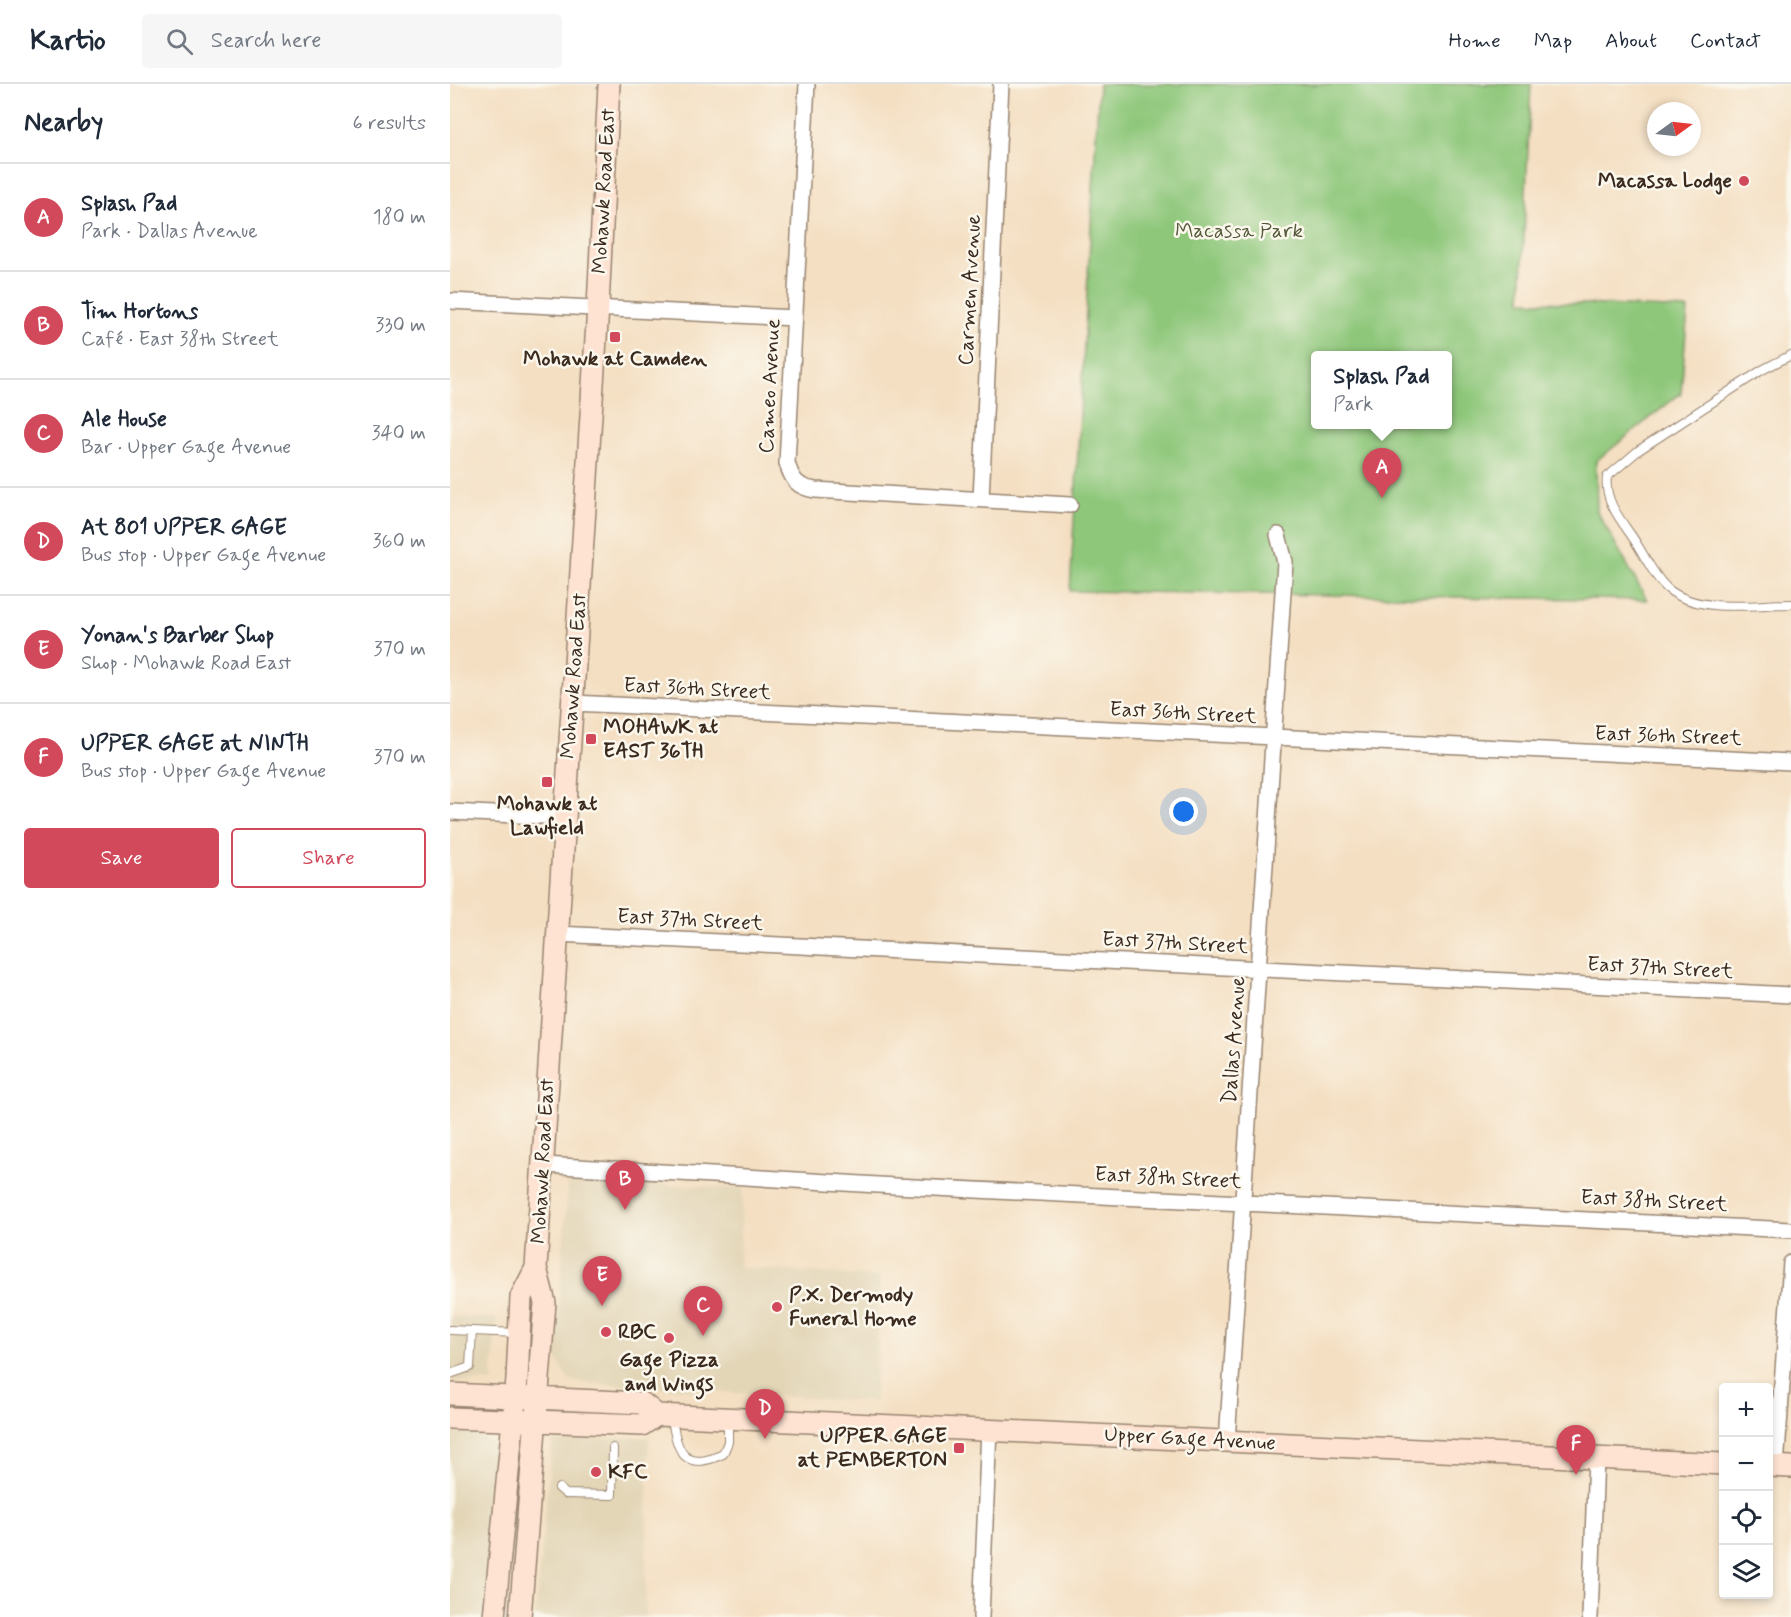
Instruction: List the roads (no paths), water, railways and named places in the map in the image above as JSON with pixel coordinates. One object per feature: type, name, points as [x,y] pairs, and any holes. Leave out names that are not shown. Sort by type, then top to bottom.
[{"type":"main road","name":"Mohawk Road East","points":[[520,1617],[545,1303],[536,1268],[598,307],[609,84]]},
{"type":"main road","name":"Mohawk Road East","points":[[494,1617],[515,1397],[521,1297],[536,1268]]},
{"type":"main road","name":"Upper Gage Avenue","points":[[450,1394],[642,1403],[665,1415],[1719,1464]]},
{"type":"main road","name":"Upper Gage Avenue","points":[[450,1418],[536,1423],[642,1425],[665,1415]]},
{"type":"street","name":"Cameo Avenue","points":[[807,84],[786,463],[791,477],[801,488],[1070,505]]},
{"type":"street","name":"Carmen Avenue","points":[[981,499],[1001,84]]},
{"type":"street","points":[[450,301],[794,318]]},
{"type":"street","name":"Dallas Avenue","points":[[1227,1441],[1260,969],[1285,562],[1278,535]]},
{"type":"street","name":"East 36th Street","points":[[573,703],[1275,739],[1791,762]]},
{"type":"street","points":[[450,812],[565,817]]},
{"type":"street","name":"East 37th Street","points":[[557,934],[1791,995]]},
{"type":"street","name":"East 38th Street","points":[[544,1165],[1791,1230]]},
{"type":"street","points":[[1779,1467],[1791,1263]]},
{"type":"street","points":[[981,1617],[989,1429]]},
{"type":"street","points":[[1590,1617],[1596,1457]]},
{"type":"lane","points":[[1791,355],[1762,370],[1639,450],[1607,477],[1605,488],[1619,518],[1667,588],[1685,599],[1709,604],[1791,604]]},
{"type":"lane","points":[[450,1330],[519,1333]]},
{"type":"lane","points":[[450,1374],[470,1366],[472,1331]]},
{"type":"lane","points":[[665,1415],[675,1444],[682,1455],[692,1460],[712,1459],[723,1454],[728,1442],[729,1418]]},
{"type":"lane","points":[[559,1488],[566,1494],[612,1495],[613,1448]]},
{"type":"place","name":"Macassa Lodge","points":[[1744,181]]},
{"type":"place","name":"Mohawk at Camden","points":[[615,337]]},
{"type":"place","name":"Splash Pad","points":[[1382,498]]},
{"type":"place","name":"MOHAWK at EAST 36TH","points":[[591,739]]},
{"type":"place","name":"Mohawk at Lawfield","points":[[547,782]]},
{"type":"place","name":"Tim Hortons","points":[[625,1210]]},
{"type":"place","name":"Yonan's Barber Shop","points":[[602,1306]]},
{"type":"place","name":"P.X. Dermody Funeral Home","points":[[777,1307]]},
{"type":"place","name":"RBC","points":[[606,1332]]},
{"type":"place","name":"Ale House","points":[[703,1336]]},
{"type":"place","name":"Gage Pizza and Wings","points":[[669,1338]]},
{"type":"place","name":"At 801 UPPER GAGE","points":[[765,1439]]},
{"type":"place","name":"UPPER GAGE at PEMBERTON","points":[[959,1448]]},
{"type":"place","name":"KFC","points":[[596,1472]]},
{"type":"place","name":"UPPER GAGE at NINTH","points":[[1576,1475]]},
{"type":"park label","name":"Macassa Park","points":[[1239,231]]}]
